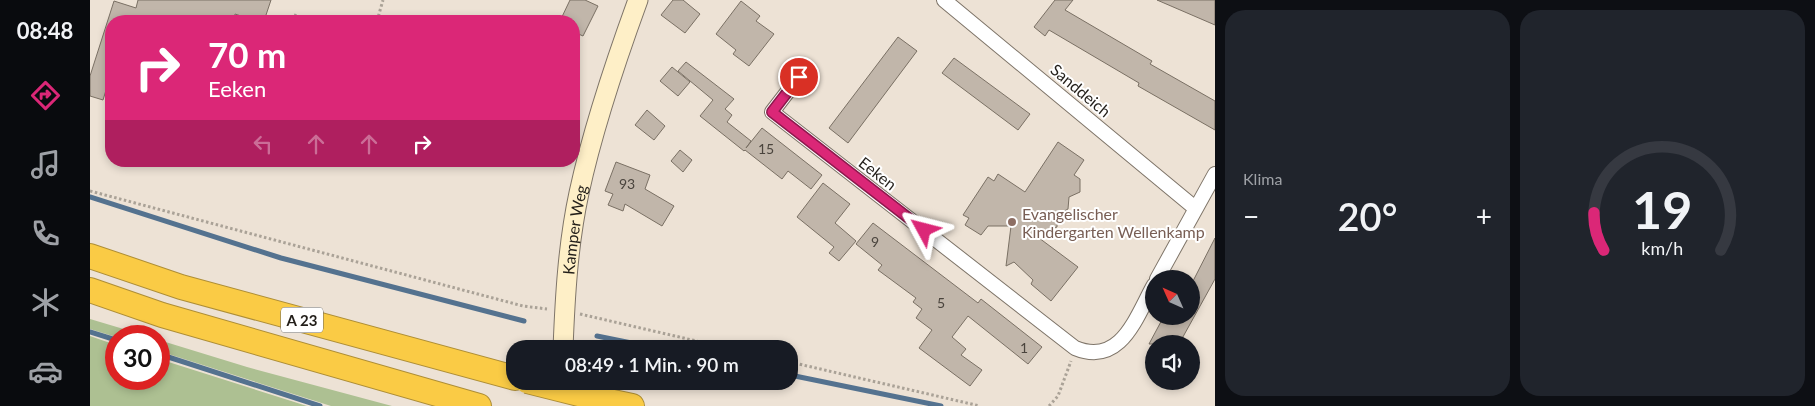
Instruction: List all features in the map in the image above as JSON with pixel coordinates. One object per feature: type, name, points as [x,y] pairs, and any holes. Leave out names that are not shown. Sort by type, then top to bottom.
[{"type":"highway","name":"A 23","points":[[90,256],[181,287],[506,376]]},
{"type":"highway","name":"A 23","points":[[90,290],[162,315],[479,406]]},
{"type":"highway","points":[[564,390],[632,406]]},
{"type":"main road","name":"Kamper Weg","points":[[563,340],[570,250],[578,195],[592,139],[638,0]]},
{"type":"main road","points":[[565,390],[567,406]]},
{"type":"street","name":"Sanddeich","points":[[944,0],[1195,208]]},
{"type":"street","name":"Eeken","points":[[799,77],[772,112],[1075,348],[1096,353],[1111,349],[1127,335],[1145,302]]},
{"type":"street","points":[[1162,270],[1215,174]]},
{"type":"path","points":[[379,15],[383,0]]},
{"type":"path","points":[[90,191],[523,306],[565,311],[692,340]]},
{"type":"path","points":[[1049,406],[1058,396],[1075,348]]},
{"type":"path","points":[[798,364],[980,406]]},
{"type":"green space","points":[[90,319],[110,325],[105,325],[105,334],[90,329]]},
{"type":"green space","points":[[90,336],[105,341],[105,390],[170,390],[170,362],[307,406],[90,406]]},
{"type":"green space","points":[[170,343],[247,367],[392,406],[331,406],[170,355]]},
{"type":"building","points":[[138,0],[271,0],[266,15],[110,15],[114,1],[136,8]]},
{"type":"building","points":[[570,0],[585,0],[598,6],[583,36],[580,35],[580,15],[563,15]]},
{"type":"building","points":[[673,0],[683,0],[700,14],[685,33],[661,15]]},
{"type":"building","points":[[1055,0],[1073,0],[1065,10],[1152,61],[1150,64],[1215,101],[1215,130],[1138,86],[1139,83],[1049,30],[1045,36],[1034,27]]},
{"type":"building","points":[[1157,0],[1215,0],[1215,25]]},
{"type":"building","points":[[741,1],[760,16],[756,21],[774,34],[749,66],[733,54],[736,50],[716,34]]},
{"type":"building","points":[[105,29],[105,94],[103,100],[90,96],[90,76]]},
{"type":"building","points":[[898,37],[917,51],[848,143],[829,128]]},
{"type":"building","points":[[954,58],[1030,114],[1018,130],[942,73]]},
{"type":"building","points":[[686,62],[734,99],[725,109],[732,115],[727,122],[751,141],[746,148],[762,128],[822,175],[811,189],[788,171],[782,179],[700,116],[713,100],[678,71]]},
{"type":"building","points":[[672,67],[690,82],[678,96],[660,81]]},
{"type":"building","points":[[647,110],[665,126],[654,140],[635,125]]},
{"type":"building","name":"Evangelischer Kindergarten Wellenkamp","points":[[1058,142],[1084,160],[1074,175],[1080,179],[1080,192],[1069,197],[1068,209],[1057,215],[1057,227],[1035,235],[1078,267],[1051,301],[1031,284],[1033,280],[1014,262],[1006,266],[1011,226],[988,226],[981,235],[965,225],[969,218],[963,215],[988,177],[994,181],[998,174],[1025,192]]},
{"type":"building","points":[[680,150],[692,160],[683,172],[671,161]]},
{"type":"building","points":[[616,162],[650,175],[645,189],[674,206],[662,226],[625,204],[623,211],[608,205],[613,194],[605,191]]},
{"type":"building","points":[[823,183],[850,204],[835,223],[856,241],[839,261],[829,253],[834,247],[797,217]]},
{"type":"building","points":[[873,223],[978,303],[981,299],[1042,347],[1028,364],[968,316],[952,337],[966,349],[961,355],[982,370],[970,386],[919,348],[932,330],[916,318],[922,309],[913,302],[916,298],[878,270],[882,265],[856,244]]},
{"type":"building","points":[[1215,238],[1215,279],[1200,306],[1200,270]]},
{"type":"building","points":[[1159,325],[1190,325],[1184,335],[1154,335]]},
{"type":"waterway","points":[[90,197],[281,258],[524,321]]},
{"type":"waterway","points":[[90,332],[105,337]]},
{"type":"waterway","points":[[597,336],[617,340]]},
{"type":"waterway","points":[[170,358],[320,406]]},
{"type":"waterway","points":[[798,377],[941,406]]},
{"type":"place","name":"Evangelischer Kindergarten Wellenkamp","points":[[1012,222]]},
{"type":"route","points":[[799,77],[772,112],[924,230]]}]
